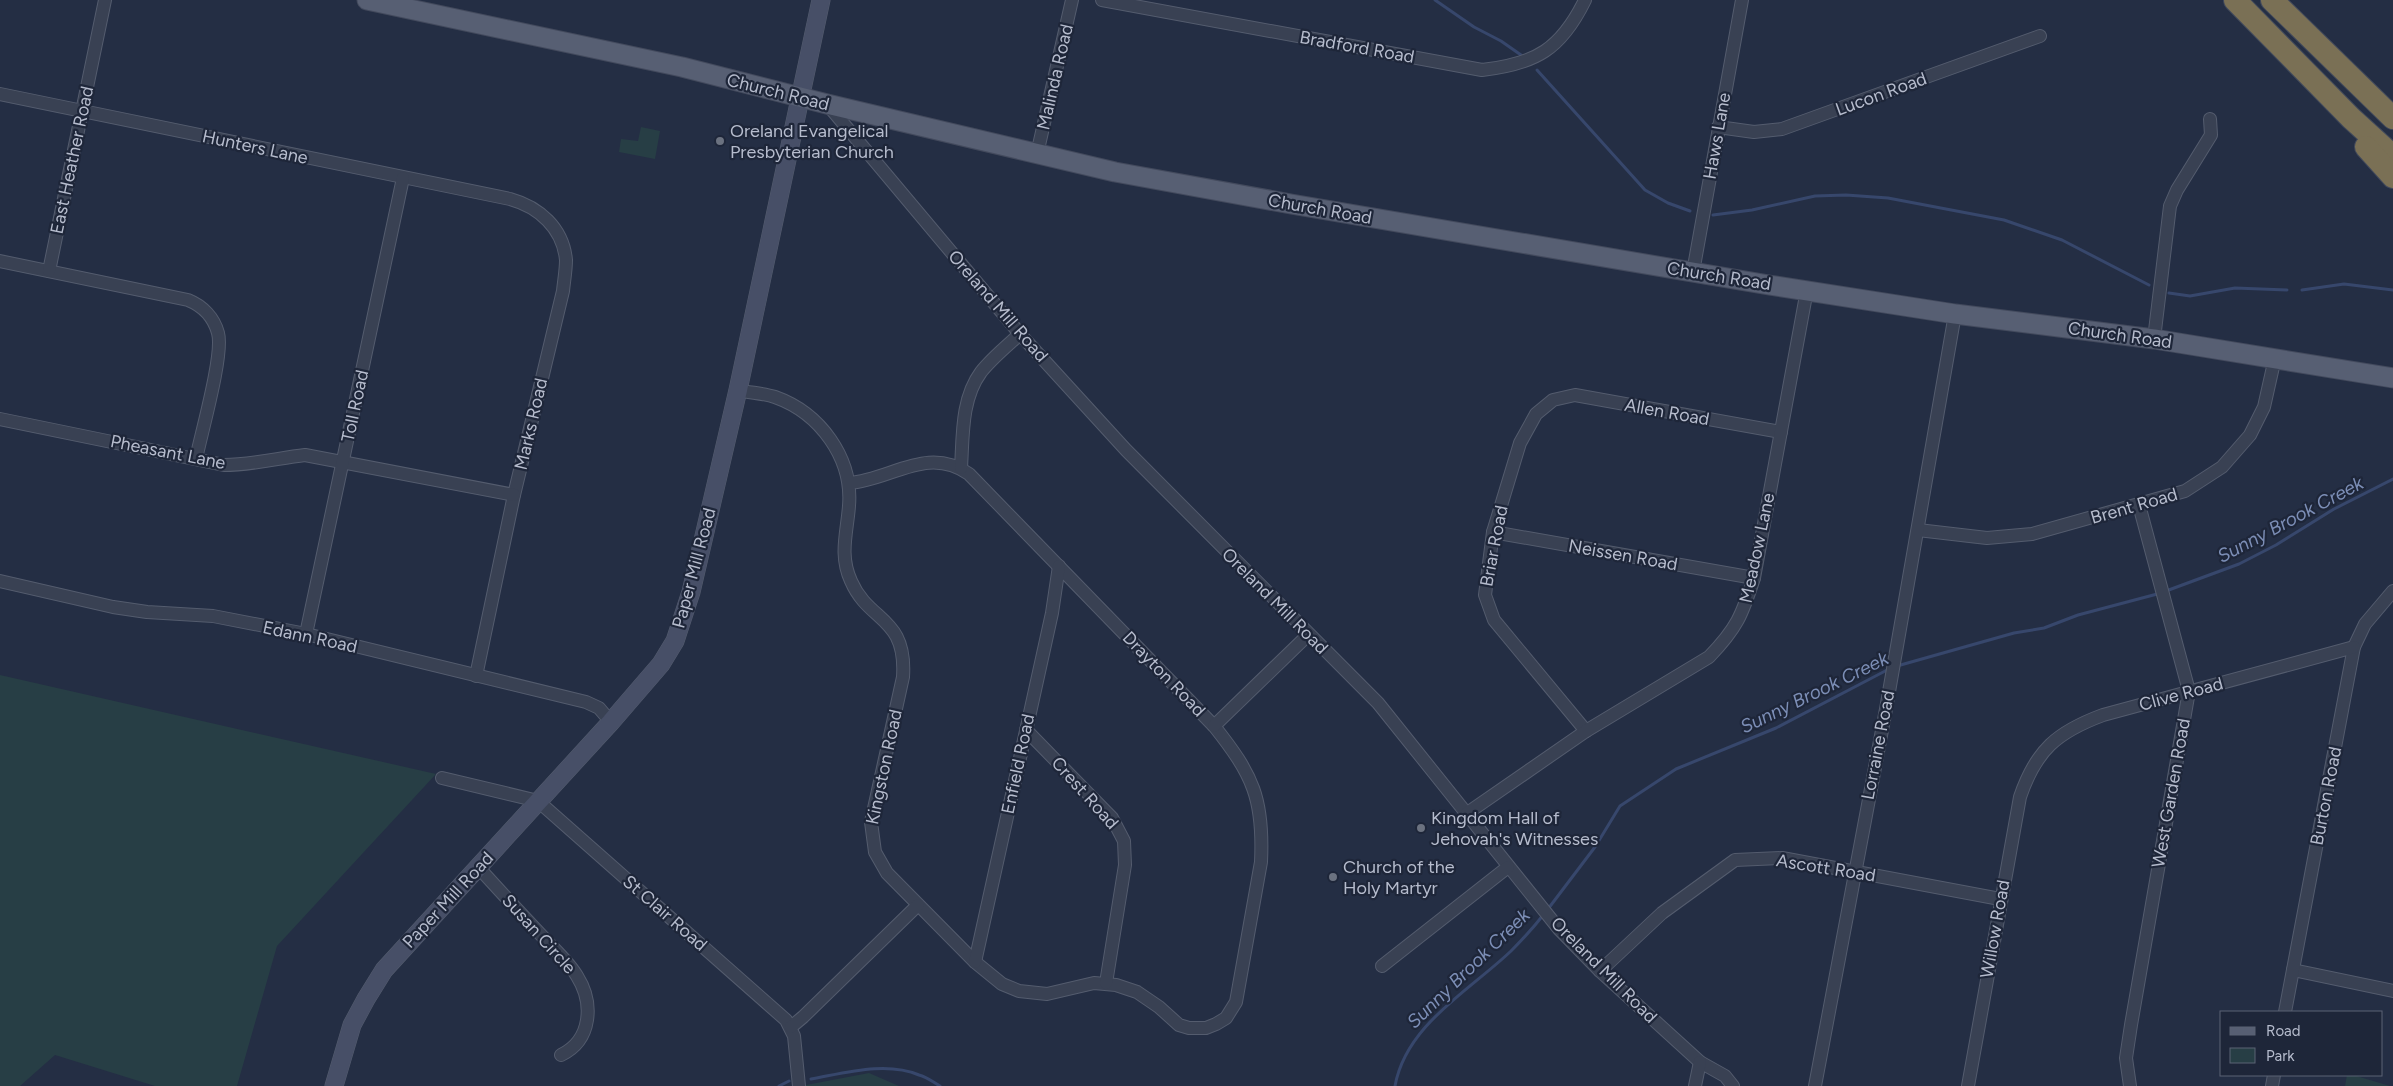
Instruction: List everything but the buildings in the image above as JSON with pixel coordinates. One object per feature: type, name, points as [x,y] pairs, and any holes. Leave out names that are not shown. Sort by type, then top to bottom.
[{"type":"highway","points":[[2272,0],[2393,118]]},
{"type":"highway","points":[[2240,6],[2351,118],[2393,156]]},
{"type":"highway","points":[[2240,6],[2393,177]]},
{"type":"highway","points":[[2360,84],[2393,106]]},
{"type":"main road","name":"Church Road","points":[[367,0],[396,3],[682,67],[801,98],[1115,172],[1693,272],[1956,314],[2154,339],[2393,378]]},
{"type":"main road","name":"Church Road","points":[[2280,359],[2288,358],[2393,369]]},
{"type":"street","name":"East Heather Road","points":[[49,271],[105,0]]},
{"type":"street","name":"Paper Mill Road","points":[[334,1086],[352,1025],[384,970],[611,722],[660,664],[675,641],[691,592],[738,390],[821,0]]},
{"type":"street","name":"Malinda Road","points":[[1037,154],[1072,0]]},
{"type":"street","name":"Bradford Road","points":[[1102,0],[1482,70],[1509,67],[1548,50],[1563,36],[1586,0]]},
{"type":"street","name":"Haws Lane","points":[[1693,272],[1742,0]]},
{"type":"street","name":"Lucon Road","points":[[1718,127],[1754,132],[1782,129],[2040,36]]},
{"type":"street","name":"Hunters Lane","points":[[0,94],[510,199]]},
{"type":"street","name":"Oreland Mill Road","points":[[827,104],[1020,334],[1126,450],[1308,635],[1378,703],[1549,918],[1600,972],[1700,1062],[1725,1076],[1733,1086]]},
{"type":"street","points":[[2154,339],[2170,206],[2177,190],[2211,135],[2210,119]]},
{"type":"street","name":"Toll Road","points":[[306,634],[403,178]]},
{"type":"street","name":"Marks Road","points":[[476,676],[514,495],[562,291],[566,261],[558,233],[542,215],[528,204],[510,199]]},
{"type":"street","points":[[0,261],[188,300],[208,314],[218,333],[220,347],[196,459]]},
{"type":"street","name":"Meadow Lane","points":[[1466,814],[1586,731],[1709,657],[1726,640],[1741,618],[1754,578],[1807,290]]},
{"type":"street","name":"Lorraine Road","points":[[1815,1086],[1956,314]]},
{"type":"street","points":[[961,468],[964,417],[972,386],[985,367],[1020,334]]},
{"type":"street","name":"Brent Road","points":[[1918,530],[1986,538],[2010,538],[2032,534],[2185,491],[2222,467],[2250,435],[2264,407],[2280,359]]},
{"type":"street","name":"Kingston Road","points":[[738,390],[785,401],[816,421],[837,450],[849,483],[844,561],[851,581],[858,592],[894,632],[901,646],[904,660],[903,677],[871,822],[874,852],[881,866],[975,962],[1002,984],[1028,992],[1047,994],[1085,984],[1106,983],[1137,992],[1184,1027],[1206,1028]]},
{"type":"street","name":"Allen Road","points":[[1553,400],[1575,395],[1781,432]]},
{"type":"street","name":"Briar Road","points":[[1553,400],[1536,414],[1520,443],[1493,532],[1485,595],[1494,620],[1586,731]]},
{"type":"street","name":"Pheasant Lane","points":[[0,419],[224,464],[242,464],[305,455],[514,495]]},
{"type":"street","name":"Drayton Road","points":[[849,483],[868,480],[914,464],[941,463],[961,468],[981,483],[1214,726],[1234,751],[1253,784],[1260,808],[1261,862],[1236,1002],[1221,1022],[1206,1028]]},
{"type":"street","name":"West Garden Road","points":[[2130,1086],[2126,1058],[2189,692],[2139,505]]},
{"type":"street","name":"Neissen Road","points":[[1493,532],[1754,578]]},
{"type":"street","name":"Enfield Road","points":[[975,962],[1052,613],[1059,566]]},
{"type":"street","name":"Edann Road","points":[[0,581],[112,606],[147,612],[213,616],[306,634],[586,702],[599,708],[611,722]]},
{"type":"street","name":"Burton Road","points":[[2285,1011],[2354,647],[2365,624],[2393,591]]},
{"type":"street","points":[[1214,726],[1308,635]]},
{"type":"street","name":"Clive Road","points":[[2028,773],[2040,755],[2054,740],[2067,730],[2103,715],[2354,647]]},
{"type":"street","name":"Crest Road","points":[[1026,730],[1112,818],[1124,841],[1125,865],[1106,983]]},
{"type":"street","name":"Willow Road","points":[[1968,1086],[2000,900],[2020,797],[2028,773]]},
{"type":"street","points":[[442,778],[538,801]]},
{"type":"street","name":"St Clair Road","points":[[538,801],[778,1012],[791,1027]]},
{"type":"street","name":"Ascott Road","points":[[1600,972],[1662,913],[1735,860],[1782,858],[2000,900]]},
{"type":"street","points":[[1382,966],[1508,867]]},
{"type":"street","name":"Susan Circle","points":[[478,868],[566,961],[581,984],[587,1001],[585,1030],[574,1047],[561,1055]]},
{"type":"street","points":[[799,1086],[791,1027],[918,905]]},
{"type":"street","points":[[2293,970],[2393,991]]},
{"type":"street","points":[[1695,1086],[1700,1062]]},
{"type":"green space","points":[[641,127],[660,131],[655,159],[619,152],[621,139],[638,141]]},
{"type":"green space","points":[[0,675],[436,774],[277,946],[237,1086],[155,1086],[55,1055],[20,1086],[0,1086]]},
{"type":"green space","points":[[869,1073],[899,1086],[806,1086],[806,1085]]},
{"type":"green space","points":[[2347,1076],[2356,1076],[2390,1086],[2345,1086]]},
{"type":"waterway","points":[[1435,0],[1474,27],[1501,41],[1521,55]]},
{"type":"waterway","points":[[1537,70],[1645,190],[1668,203],[1690,211]]},
{"type":"waterway","points":[[1713,215],[1752,210],[1815,196],[1846,195],[1888,198],[2004,220],[2062,240],[2149,285]]},
{"type":"waterway","points":[[2302,290],[2344,284],[2393,290]]},
{"type":"waterway","points":[[2169,293],[2190,296],[2235,288],[2287,290]]},
{"type":"waterway","name":"Sunny Brook Creek","points":[[2166,591],[2239,564],[2276,545],[2334,509],[2393,479]]},
{"type":"waterway","name":"Sunny Brook Creek","points":[[1897,666],[2014,633],[2044,628],[2078,615],[2161,593]]},
{"type":"waterway","name":"Sunny Brook Creek","points":[[1548,909],[1595,847],[1620,806],[1676,769],[1776,728],[1889,669]]},
{"type":"waterway","name":"Sunny Brook Creek","points":[[1395,1086],[1401,1064],[1425,1027],[1511,951],[1544,914]]},
{"type":"waterway","name":"Sunny Brook Creek","points":[[811,1079],[851,1071],[893,1069],[922,1076],[940,1086]]},
{"type":"waterway","name":"Sunny Brook Creek","points":[[779,1086],[789,1081]]},
{"type":"place","name":"Oreland Evangelical Presbyterian Church","points":[[720,141]]},
{"type":"place","name":"Kingdom Hall of Jehovah's Witnesses","points":[[1421,828]]},
{"type":"place","name":"Church of the Holy Martyr","points":[[1333,877]]}]
